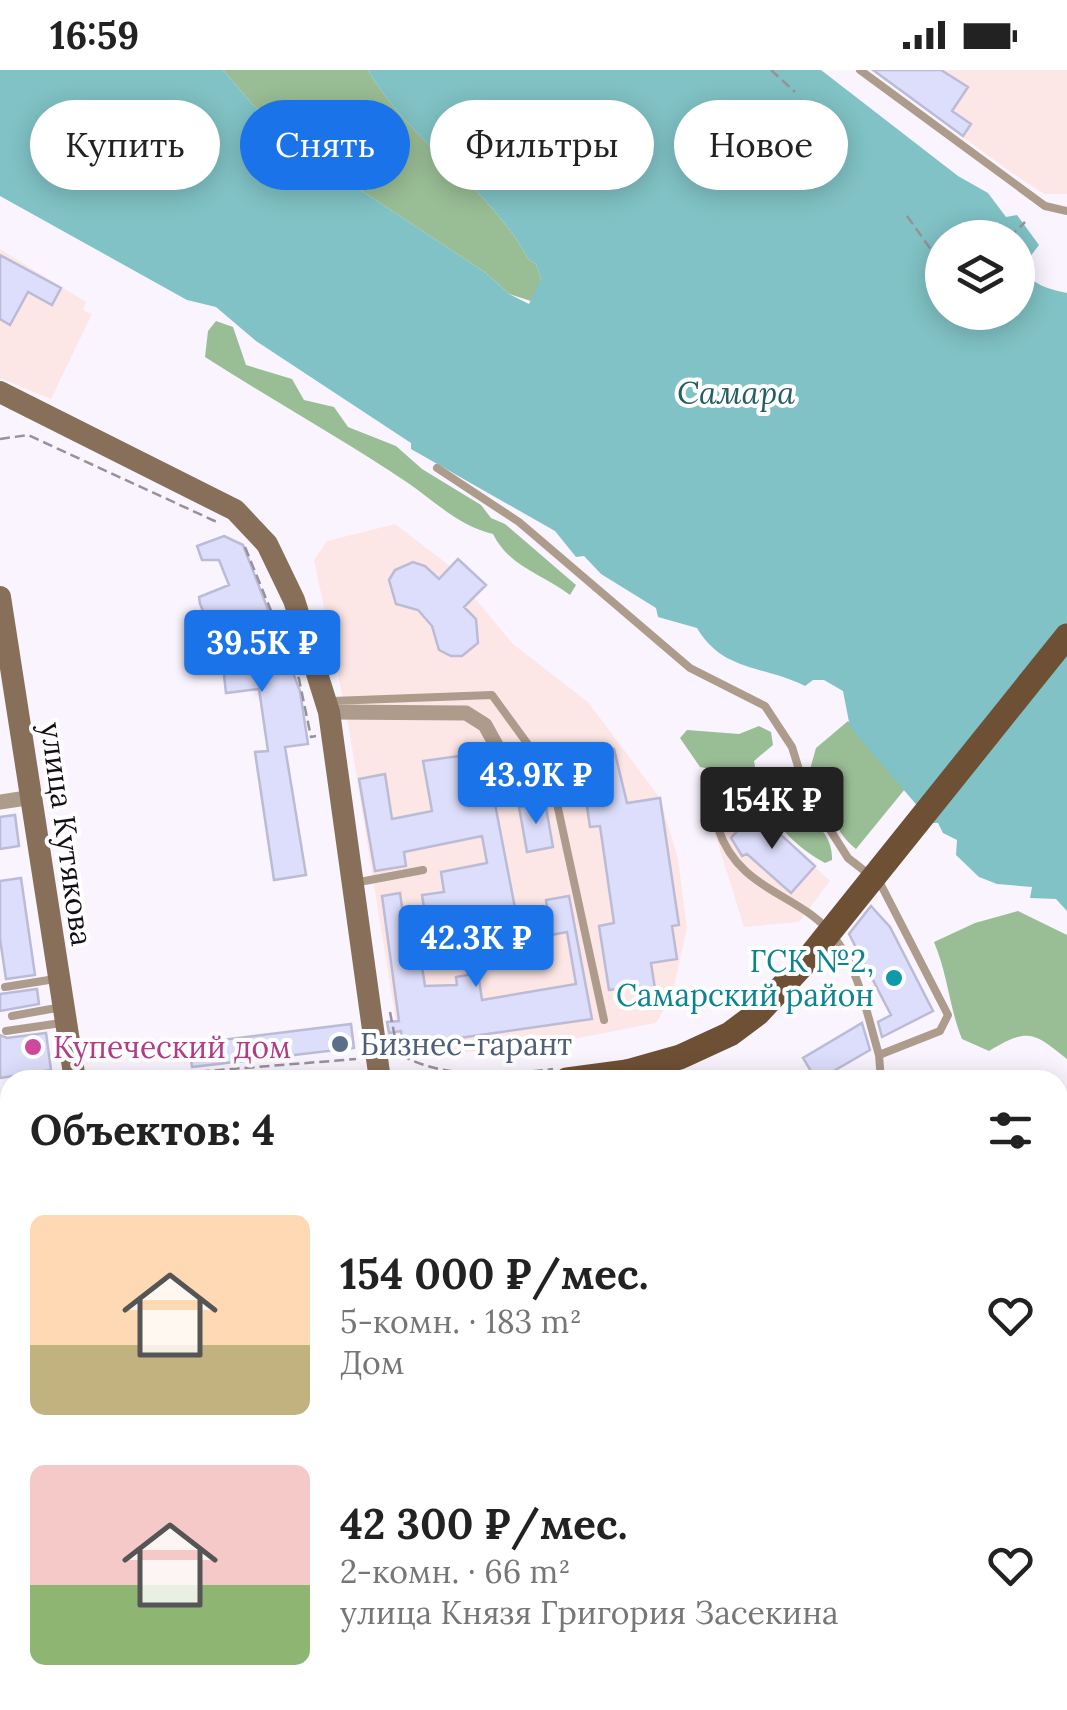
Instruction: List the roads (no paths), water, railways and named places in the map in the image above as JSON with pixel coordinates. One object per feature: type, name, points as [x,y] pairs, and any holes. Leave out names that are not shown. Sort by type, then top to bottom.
[{"type":"main road","points":[[0,392],[235,510],[267,544],[289,636],[329,716],[379,1070]]},
{"type":"main road","name":"улица Кутякова","points":[[1,610],[73,1070]]},
{"type":"main road","points":[[634,1070],[680,1057],[730,1034],[758,1013],[808,959],[1067,636]]},
{"type":"street","points":[[329,716],[466,712],[485,725],[507,765]]},
{"type":"street","points":[[0,802],[33,797]]},
{"type":"lane","points":[[860,70],[1045,206],[1067,211]]},
{"type":"lane","points":[[437,468],[519,522],[690,668],[766,706],[792,746],[806,792],[848,858],[880,882],[948,1016],[940,1031],[879,1056]]},
{"type":"lane","points":[[239,652],[256,648]]},
{"type":"lane","points":[[329,716],[492,695],[551,776],[604,1020]]},
{"type":"lane","points":[[718,828],[726,852],[772,895],[834,937],[860,990],[880,1070]]},
{"type":"lane","points":[[353,883],[423,870]]},
{"type":"lane","points":[[6,987],[58,979]]},
{"type":"lane","points":[[12,1016],[64,1014]]},
{"type":"lane","points":[[6,1031],[64,1014]]},
{"type":"water","name":"Самара","points":[[0,70],[223,70],[249,100],[240,100],[240,190],[361,190],[529,304],[541,279],[536,264],[475,190],[654,190],[654,100],[430,100],[430,144],[410,124],[410,100],[388,100],[368,70],[821,70],[958,176],[988,193],[1006,217],[1017,215],[1021,220],[925,220],[925,330],[1035,330],[1035,281],[1067,293],[1067,911],[1056,899],[1030,898],[1032,887],[997,884],[979,877],[956,855],[957,840],[943,833],[938,823],[932,823],[850,727],[843,691],[824,680],[813,680],[805,686],[745,666],[719,653],[697,628],[658,617],[656,608],[601,574],[584,556],[576,557],[555,531],[411,449],[411,443],[256,341],[216,307],[187,300],[0,196]]},
{"type":"place","name":"ГСК №2, Самарский район","points":[[894,978]]},
{"type":"place","name":"Бизнес-гарант","points":[[340,1044]]},
{"type":"place","name":"Купеческий дом","points":[[33,1047]]}]
